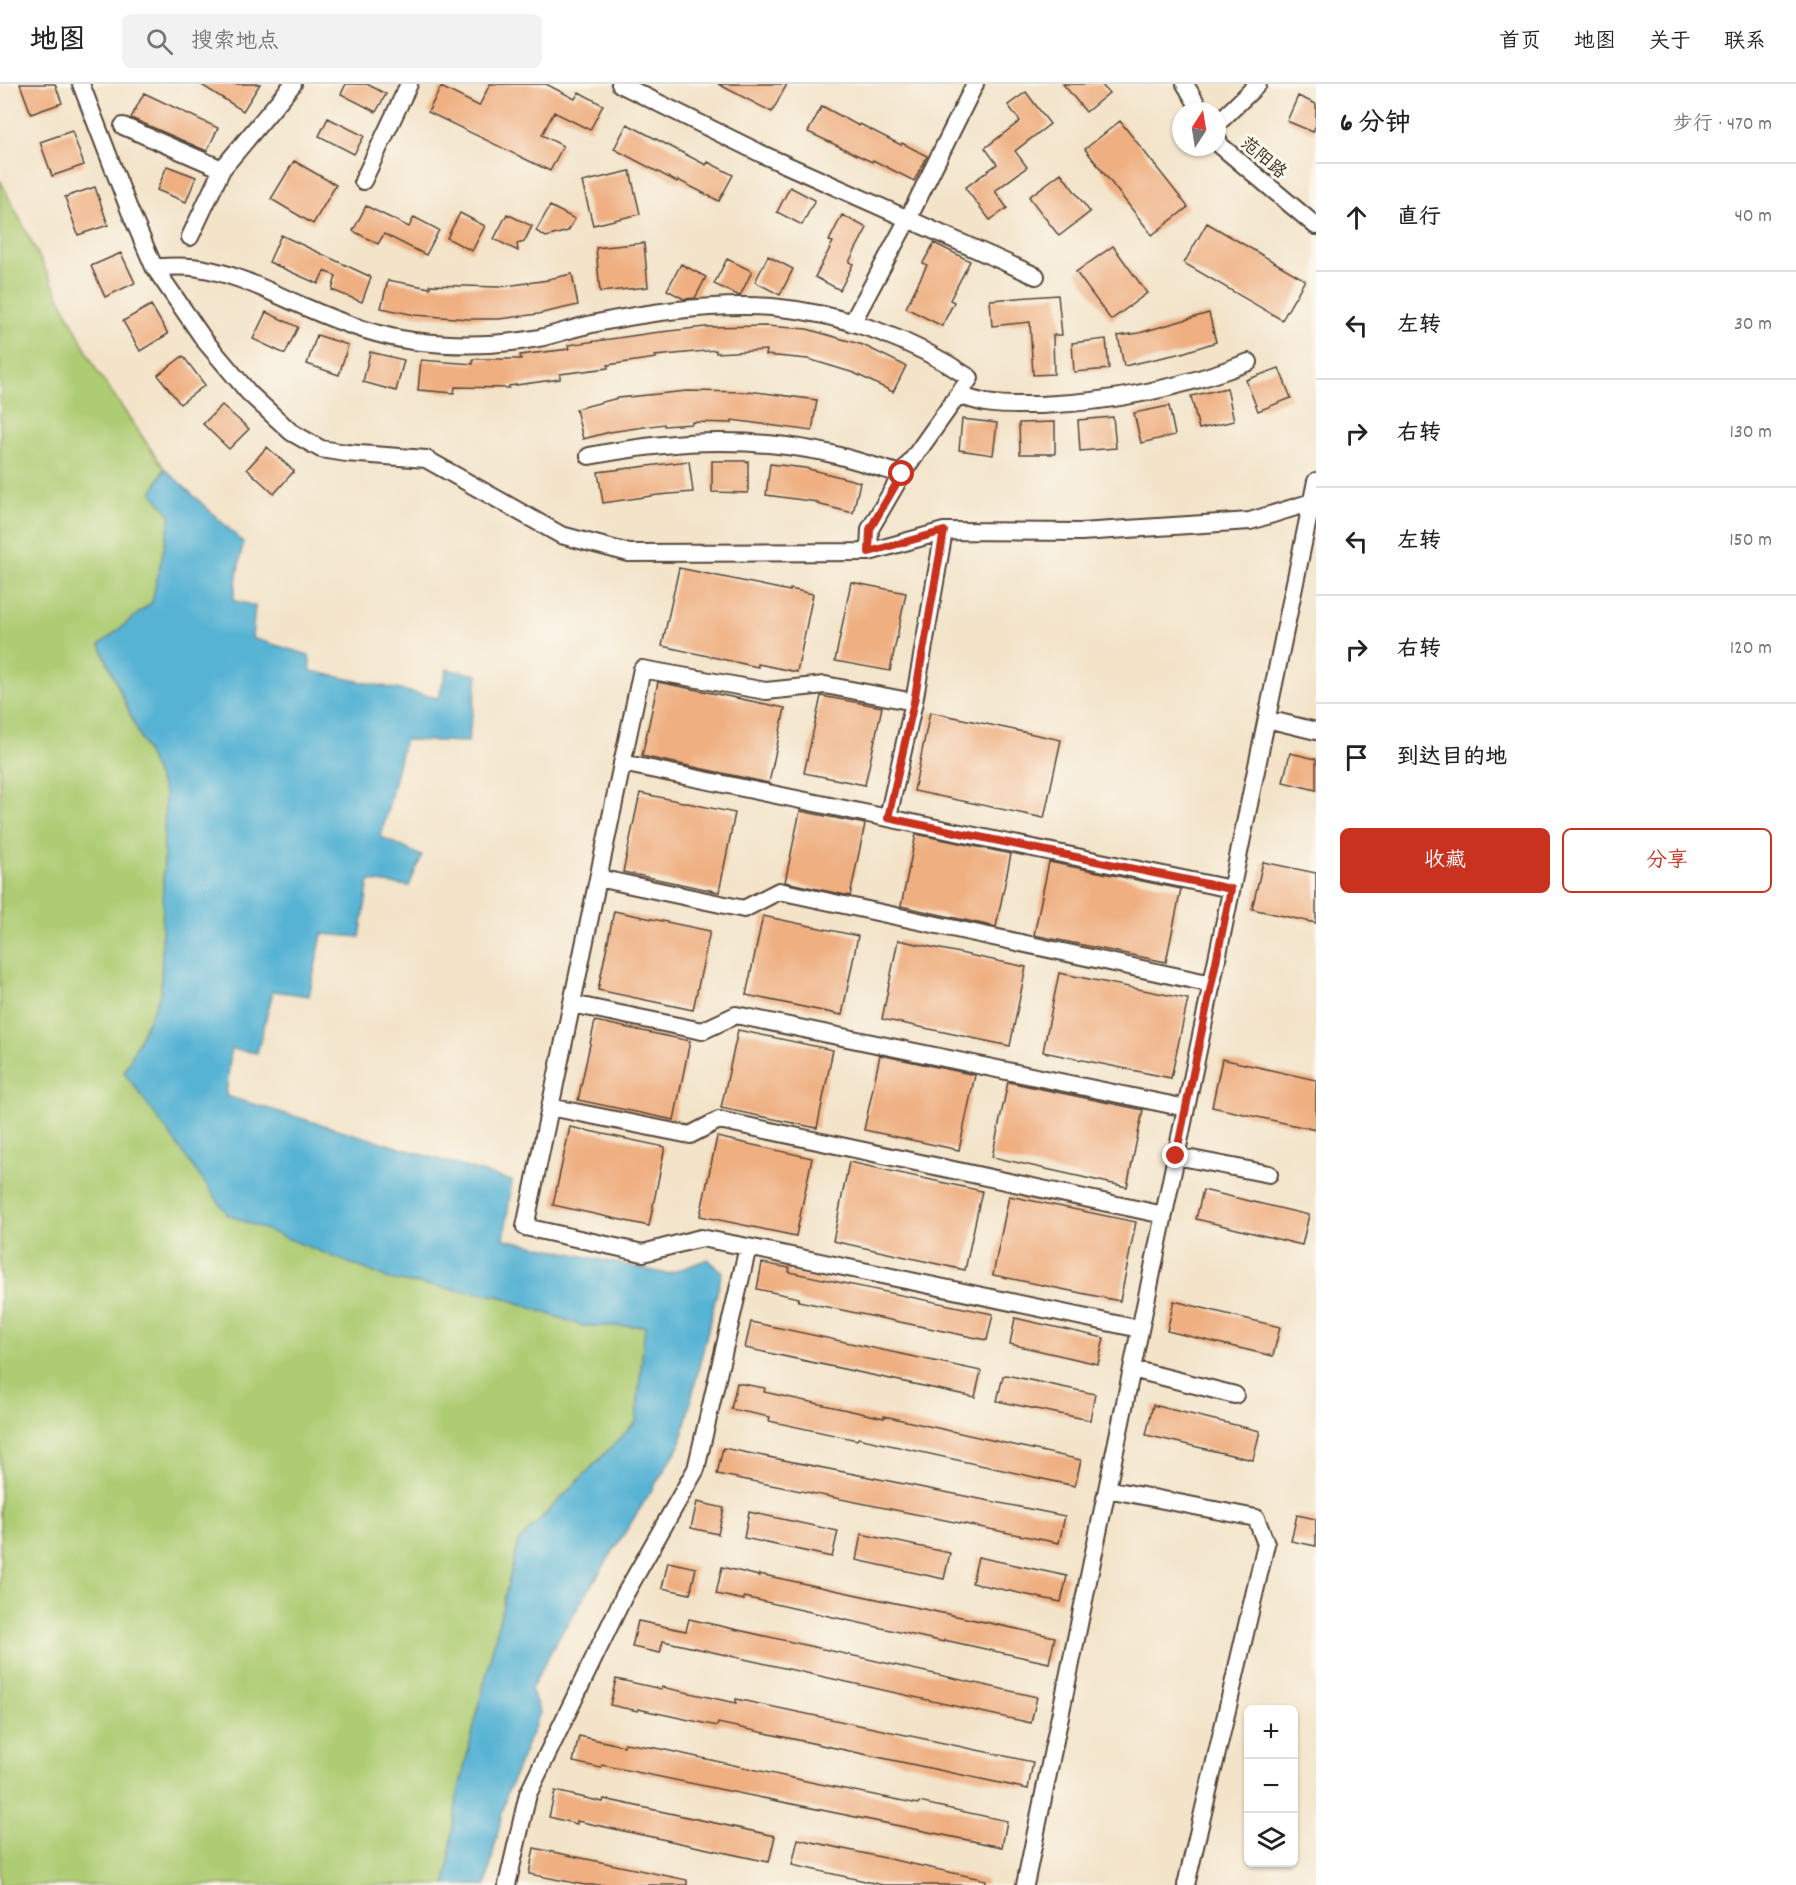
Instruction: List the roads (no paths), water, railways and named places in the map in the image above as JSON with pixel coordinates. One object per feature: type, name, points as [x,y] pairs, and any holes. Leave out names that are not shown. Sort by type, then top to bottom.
[{"type":"street","points":[[81,84],[154,267],[205,341],[249,393],[291,432],[321,449],[426,459],[561,535],[629,554],[869,552],[944,531],[1081,532],[1250,521],[1312,502]]},
{"type":"street","points":[[190,237],[222,169],[292,84]]},
{"type":"street","points":[[363,181],[410,84]]},
{"type":"street","points":[[620,84],[764,155],[1036,276]]},
{"type":"street","points":[[852,323],[908,219],[975,84]]},
{"type":"street","points":[[1185,84],[1196,102]]},
{"type":"street","points":[[1226,115],[1258,84]]},
{"type":"street","points":[[123,126],[222,169]]},
{"type":"street","name":"范阳路","points":[[1226,150],[1316,226]]},
{"type":"street","points":[[154,267],[198,267],[248,281],[306,308],[371,332],[411,340],[449,344],[507,342],[539,338],[592,324],[678,310],[737,307],[783,309],[816,314],[885,334],[943,360],[970,378],[902,474],[870,529],[869,552]]},
{"type":"street","points":[[959,396],[987,403],[1076,404],[1172,387],[1249,362]]},
{"type":"street","points":[[589,456],[670,443],[730,441],[776,444],[820,451],[902,474]]},
{"type":"street","points":[[1025,1885],[1316,481]]},
{"type":"street","points":[[888,818],[914,702],[944,531]]},
{"type":"street","points":[[914,702],[825,685],[766,691],[642,669],[525,1227],[643,1254],[701,1238],[1140,1329]]},
{"type":"street","points":[[1267,719],[1316,731]]},
{"type":"street","points":[[622,763],[1231,889]]},
{"type":"street","points":[[598,878],[744,909],[779,891],[1212,984]]},
{"type":"street","points":[[572,1004],[702,1031],[736,1015],[1186,1108]]},
{"type":"street","points":[[550,1107],[690,1135],[719,1120],[1164,1215]]},
{"type":"street","points":[[1176,1156],[1269,1174]]},
{"type":"street","points":[[507,1885],[528,1794],[624,1596],[696,1469],[748,1247]]},
{"type":"street","points":[[1132,1369],[1235,1395]]},
{"type":"street","points":[[1107,1489],[1256,1518],[1266,1544],[1186,1885]]},
{"type":"water","points":[[165,469],[243,542],[233,600],[255,606],[252,638],[309,655],[311,671],[438,698],[447,669],[478,675],[468,742],[404,740],[381,837],[422,856],[409,886],[369,881],[360,937],[322,934],[309,996],[273,991],[257,1053],[231,1049],[226,1096],[512,1181],[504,1239],[668,1274],[708,1259],[722,1272],[680,1445],[557,1640],[531,1689],[540,1713],[506,1796],[486,1885],[446,1885],[457,1798],[518,1542],[636,1422],[645,1326],[583,1326],[498,1296],[392,1280],[228,1215],[124,1072],[161,993],[165,794],[100,645],[152,602],[171,516],[152,493]]}]
